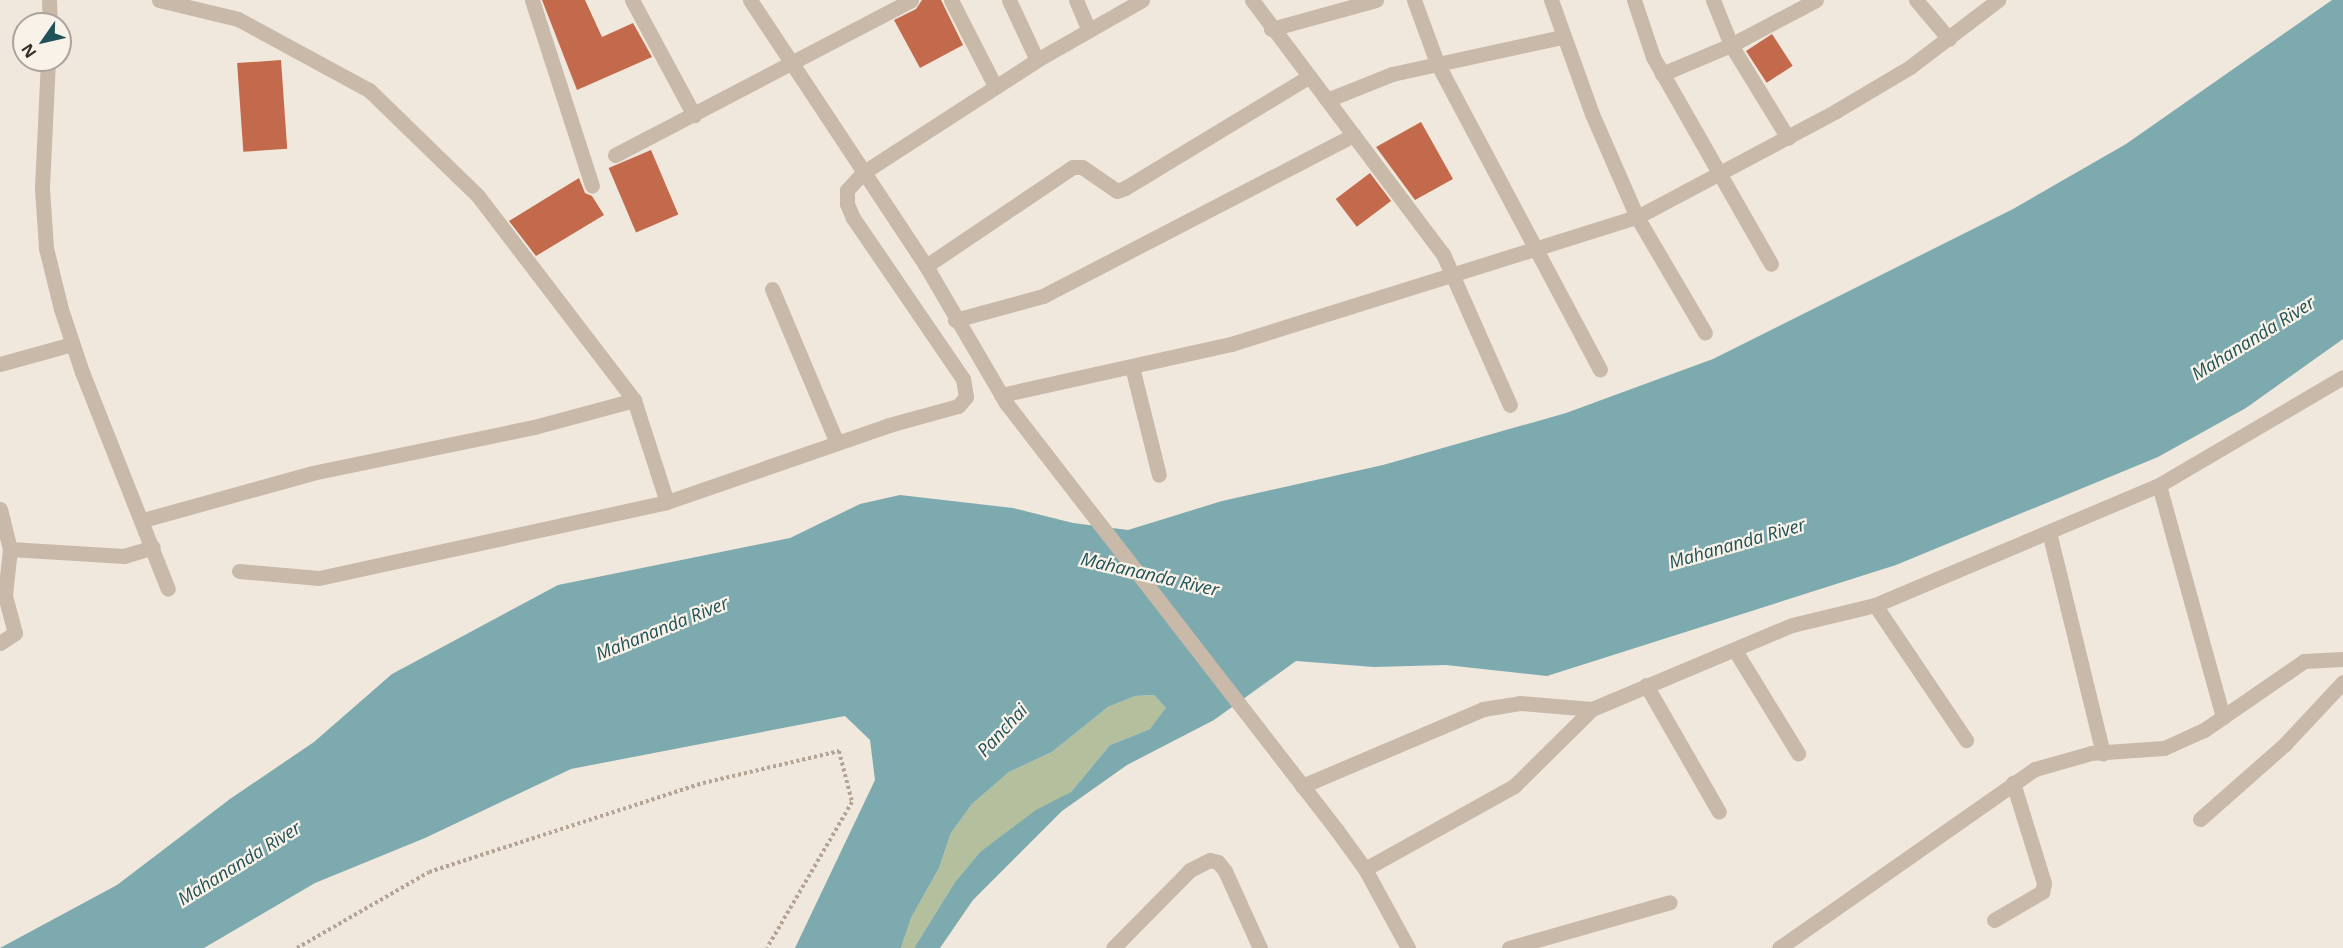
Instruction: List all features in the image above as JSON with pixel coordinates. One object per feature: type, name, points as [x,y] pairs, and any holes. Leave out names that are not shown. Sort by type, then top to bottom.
[{"type":"street","points":[[159,0],[238,19],[369,90],[478,196],[634,399],[667,502]]},
{"type":"street","points":[[532,0],[592,186]]},
{"type":"street","points":[[633,0],[694,115]]},
{"type":"street","points":[[750,0],[926,266],[955,320],[1011,410],[1365,869],[1408,948]]},
{"type":"street","points":[[615,155],[911,0]]},
{"type":"street","points":[[951,0],[995,86]]},
{"type":"street","points":[[1009,0],[1037,60]]},
{"type":"street","points":[[1076,0],[1088,28]]},
{"type":"street","points":[[239,571],[320,578],[667,502],[837,443],[958,405],[966,397],[963,379],[847,204],[847,190],[864,172],[995,86],[1088,28],[1142,0]]},
{"type":"street","points":[[1252,0],[1271,29],[1443,254],[1509,405]]},
{"type":"street","points":[[1271,29],[1376,0]]},
{"type":"street","points":[[1414,0],[1437,63],[1600,369]]},
{"type":"street","points":[[1551,0],[1561,37],[1637,217],[1705,333]]},
{"type":"street","points":[[1634,0],[1662,74],[1771,264]]},
{"type":"street","points":[[1713,0],[1731,45],[1788,138]]},
{"type":"street","points":[[1662,74],[1731,45],[1816,0]]},
{"type":"street","points":[[1916,0],[1949,39]]},
{"type":"street","points":[[1001,395],[1232,344],[1637,217],[1719,176],[1910,67],[1998,0]]},
{"type":"street","points":[[1327,100],[1392,74],[1561,37]]},
{"type":"street","points":[[47,72],[42,189],[46,248],[72,344],[143,520],[168,589]]},
{"type":"street","points":[[926,266],[1073,167],[1082,167],[1117,191],[1125,188],[1308,77]]},
{"type":"street","points":[[955,320],[1043,296],[1354,135]]},
{"type":"street","points":[[772,289],[837,443]]},
{"type":"street","points":[[0,364],[72,344]]},
{"type":"street","points":[[1132,367],[1159,475]]},
{"type":"street","points":[[1365,869],[1514,786],[1592,709],[1646,685],[1736,652],[1792,626],[1875,605],[2159,485],[2343,377]]},
{"type":"street","points":[[143,520],[312,473],[534,427],[634,399]]},
{"type":"street","points":[[2159,485],[2223,717]]},
{"type":"street","points":[[0,509],[10,549],[3,596],[15,633],[0,643]]},
{"type":"street","points":[[2049,532],[2103,753]]},
{"type":"street","points":[[10,549],[124,556],[153,547]]},
{"type":"street","points":[[1875,605],[1965,740]]},
{"type":"street","points":[[1736,652],[1798,753]]},
{"type":"street","points":[[1779,948],[2013,783],[2056,761],[2103,753],[2164,748],[2223,717],[2304,661],[2343,659]]},
{"type":"street","points":[[2200,819],[2285,744],[2343,682]]},
{"type":"street","points":[[1646,685],[1719,812]]},
{"type":"street","points":[[1302,786],[1483,710],[1520,703],[1592,709]]},
{"type":"street","points":[[1994,920],[2042,892],[2044,883],[2013,783]]},
{"type":"street","points":[[1113,948],[1190,870],[1210,860],[1218,861],[1225,871],[1260,948]]},
{"type":"street","points":[[1509,948],[1670,902]]},
{"type":"path","points":[[297,948],[429,872],[703,783],[839,752],[852,801],[767,948]]},
{"type":"green space","points":[[1154,695],[1166,708],[1163,717],[1150,729],[1110,745],[1071,792],[980,852],[955,882],[914,948],[901,948],[911,918],[939,868],[951,833],[972,804],[1009,772],[1052,752],[1108,707],[1135,696]]},
{"type":"water","points":[[2332,0],[2343,0],[2343,339],[2246,408],[2158,457],[1896,565],[1547,676],[1446,665],[1374,667],[1296,661],[1214,720],[1127,765],[1062,811],[973,900],[940,948],[914,948],[955,882],[980,852],[1036,810],[1071,792],[1110,745],[1150,729],[1166,708],[1154,695],[1135,696],[1108,707],[1052,752],[1009,772],[972,804],[951,833],[939,868],[911,918],[901,948],[795,948],[875,780],[870,740],[845,716],[571,769],[425,838],[315,883],[204,948],[0,948],[117,885],[230,799],[314,742],[392,674],[558,585],[790,538],[860,504],[900,495],[1013,508],[1073,523],[1128,530],[1222,501],[1383,465],[1566,413],[1713,359],[2013,209],[2126,144]]},
{"type":"building","points":[[542,0],[585,0],[602,37],[633,23],[652,57],[577,90]]},
{"type":"building","points":[[922,0],[941,0],[963,45],[920,68],[894,20],[916,9]]},
{"type":"building","points":[[1772,34],[1793,66],[1767,83],[1746,51]]},
{"type":"building","points":[[281,60],[287,149],[243,152],[237,63]]},
{"type":"building","points":[[1421,122],[1453,179],[1415,200],[1376,147]]},
{"type":"building","points":[[651,150],[678,214],[636,232],[609,168]]},
{"type":"building","points":[[1370,173],[1391,201],[1357,227],[1336,199]]},
{"type":"building","points":[[579,178],[585,193],[592,196],[604,215],[536,256],[509,221]]},
{"type":"water label","name":"Mahananda River","points":[[2253,338]]},
{"type":"water label","name":"Mahananda River","points":[[1737,543]]},
{"type":"water label","name":"Mahananda River","points":[[1150,574]]},
{"type":"water label","name":"Mahananda River","points":[[662,628]]},
{"type":"water label","name":"Panchai","points":[[1002,730]]},
{"type":"water label","name":"Mahananda River","points":[[239,863]]}]
